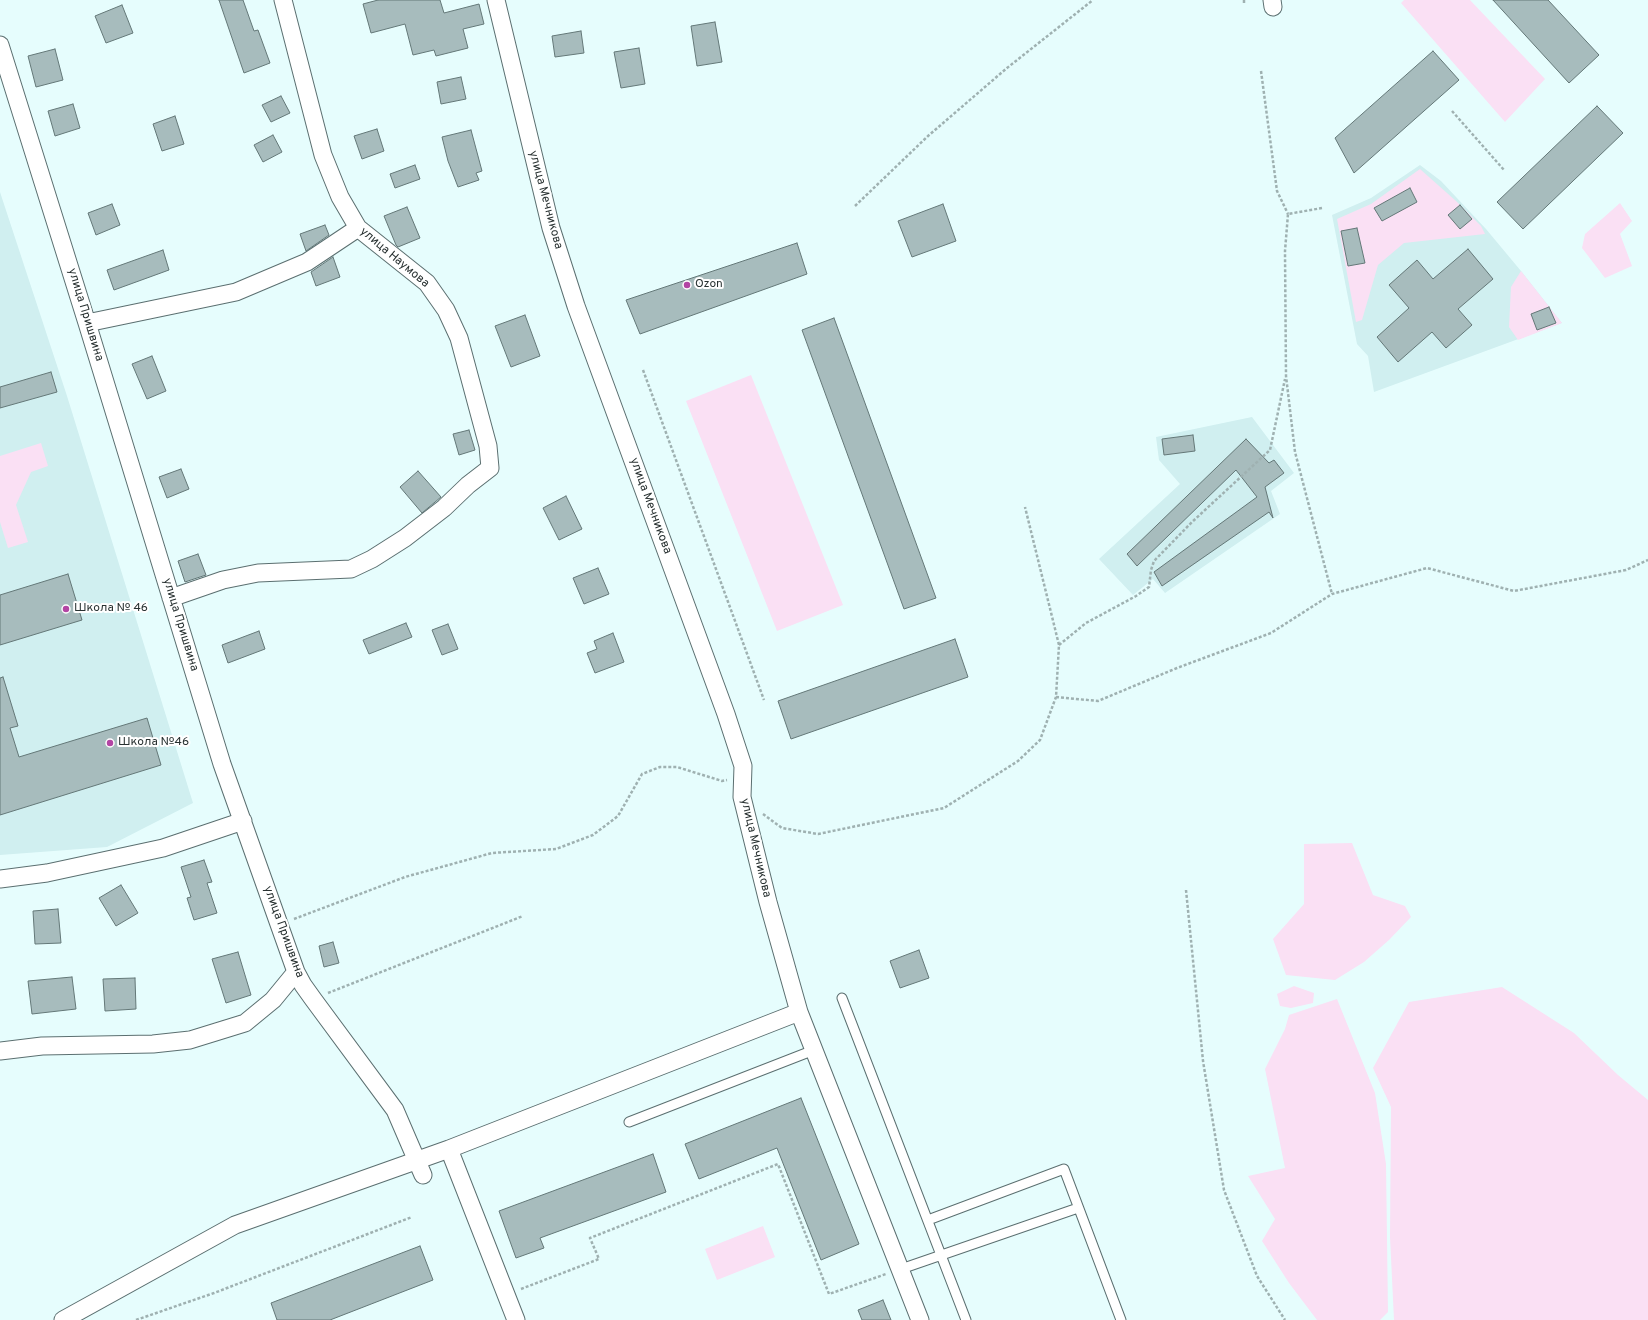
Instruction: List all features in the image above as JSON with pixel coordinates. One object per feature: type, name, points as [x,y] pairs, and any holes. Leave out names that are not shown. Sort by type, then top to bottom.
[{"type":"street","name":"улица Наумова","points":[[171,598],[222,580],[258,573],[351,569],[372,559],[405,538],[444,508],[468,485],[490,468],[488,446],[459,338],[446,310],[427,283],[358,228],[340,197],[323,155],[283,0]]},
{"type":"street","name":"улица Мечникова","points":[[496,0],[551,228],[579,313],[726,714],[743,766],[742,797],[768,902],[799,1012],[901,1268],[920,1320]]},
{"type":"street","name":"улица Пришвина","points":[[0,45],[222,764],[296,972],[313,999],[395,1110],[420,1168]]},
{"type":"street","points":[[87,323],[236,292],[307,262],[358,228]]},
{"type":"street","points":[[0,880],[47,873],[163,848],[243,821]]},
{"type":"street","points":[[0,1051],[42,1046],[153,1044],[190,1040],[245,1023],[273,1000],[296,972]]},
{"type":"street","points":[[63,1320],[235,1225],[420,1168],[449,1149],[799,1012]]},
{"type":"street","points":[[449,1149],[516,1320]]},
{"type":"lane","points":[[842,998],[966,1320]]},
{"type":"lane","points":[[630,1122],[814,1050]]},
{"type":"lane","points":[[928,1220],[1064,1169],[1121,1320]]},
{"type":"lane","points":[[901,1268],[1078,1208]]},
{"type":"path","points":[[855,206],[928,136],[1007,68],[1093,0]]},
{"type":"path","points":[[1261,70],[1277,191],[1288,214],[1285,251],[1286,376],[1295,452],[1332,594]]},
{"type":"path","points":[[1452,111],[1504,170]]},
{"type":"path","points":[[1288,214],[1322,208]]},
{"type":"path","points":[[643,370],[764,700]]},
{"type":"path","points":[[1059,645],[1086,623],[1136,596],[1149,587],[1151,570],[1154,561],[1192,522],[1270,450],[1286,376]]},
{"type":"path","points":[[763,813],[782,828],[818,834],[944,808],[1018,761],[1040,740],[1056,697],[1059,645],[1025,507]]},
{"type":"path","points":[[1056,697],[1098,702],[1177,668],[1271,633],[1332,594],[1427,568],[1514,591],[1626,570],[1648,560]]},
{"type":"path","points":[[280,924],[405,877],[492,853],[556,849],[593,834],[618,816],[642,774],[660,767],[677,767],[722,781],[737,777],[743,766]]},
{"type":"path","points":[[1186,890],[1203,1062],[1224,1190],[1258,1276],[1285,1320]]},
{"type":"path","points":[[313,999],[524,916]]},
{"type":"path","points":[[506,1295],[599,1259],[590,1238],[778,1164],[829,1294],[901,1268]]},
{"type":"path","points":[[136,1320],[214,1293],[412,1217]]},
{"type":"shaded area","points":[[1404,0],[1470,0],[1545,79],[1505,122],[1401,3]]},
{"type":"shaded area","points":[[1420,165],[1441,181],[1486,229],[1562,323],[1374,392],[1368,356],[1357,344],[1332,215],[1371,198]]},
{"type":"shaded area","points":[[1420,169],[1481,226],[1485,234],[1404,243],[1378,265],[1362,320],[1356,322],[1337,219],[1371,204]]},
{"type":"shaded area","name":"Школа № 46","points":[[0,192],[67,396],[193,803],[107,847],[0,855]]},
{"type":"shaded area","points":[[1620,203],[1632,221],[1620,234],[1632,266],[1605,278],[1582,248],[1585,234]]},
{"type":"shaded area","points":[[1521,271],[1562,323],[1518,340],[1509,327],[1511,287]]},
{"type":"shaded area","points":[[751,375],[843,605],[777,631],[686,401]]},
{"type":"shaded area","points":[[1252,417],[1294,473],[1271,491],[1280,514],[1165,593],[1153,579],[1133,595],[1099,559],[1180,484],[1159,460],[1156,437]]},
{"type":"shaded area","points":[[41,443],[48,466],[31,472],[16,505],[28,542],[8,548],[0,522],[0,456]]},
{"type":"shaded area","points":[[1352,843],[1373,895],[1405,906],[1411,917],[1389,940],[1364,962],[1335,980],[1286,975],[1273,939],[1304,904],[1304,844]]},
{"type":"shaded area","points":[[1294,986],[1314,993],[1313,1003],[1291,1008],[1280,1006],[1277,994]]},
{"type":"shaded area","points":[[1502,987],[1574,1033],[1618,1075],[1648,1100],[1648,1320],[1394,1320],[1390,1237],[1391,1107],[1373,1068],[1409,1002]]},
{"type":"shaded area","points":[[1337,999],[1375,1093],[1386,1164],[1388,1312],[1380,1320],[1317,1320],[1289,1283],[1262,1241],[1275,1219],[1248,1176],[1285,1168],[1265,1069],[1285,1029],[1289,1015]]},
{"type":"shaded area","points":[[763,1226],[775,1257],[717,1280],[705,1249]]},
{"type":"building","points":[[219,0],[243,0],[254,31],[258,30],[270,63],[244,73]]},
{"type":"building","points":[[378,0],[440,0],[444,13],[479,4],[484,24],[463,29],[468,48],[436,56],[434,50],[413,55],[405,24],[371,33],[363,4]]},
{"type":"building","points":[[1493,0],[1548,0],[1599,55],[1569,83]]},
{"type":"building","points":[[122,5],[133,33],[106,43],[95,16]]},
{"type":"building","points":[[715,22],[722,62],[697,66],[691,26]]},
{"type":"building","points":[[581,31],[584,53],[555,57],[552,36]]},
{"type":"building","points":[[639,48],[645,84],[621,88],[614,52]]},
{"type":"building","points":[[55,49],[63,80],[36,87],[28,56]]},
{"type":"building","points":[[1433,51],[1459,80],[1354,173],[1335,138]]},
{"type":"building","points":[[461,77],[466,99],[441,104],[437,82]]},
{"type":"building","points":[[281,96],[290,113],[271,122],[262,105]]},
{"type":"building","points":[[73,104],[80,128],[55,136],[48,111]]},
{"type":"building","points":[[1597,106],[1623,133],[1523,229],[1497,202]]},
{"type":"building","points":[[175,116],[184,144],[162,151],[153,124]]},
{"type":"building","points":[[377,129],[384,151],[362,159],[354,136]]},
{"type":"building","points":[[471,130],[482,171],[476,173],[479,180],[458,187],[448,161],[442,137]]},
{"type":"building","points":[[273,135],[282,152],[263,162],[254,145]]},
{"type":"building","points":[[415,165],[420,179],[395,188],[390,174]]},
{"type":"building","points":[[1410,188],[1417,202],[1382,221],[1374,208]]},
{"type":"building","points":[[112,204],[120,225],[96,235],[88,213]]},
{"type":"building","points":[[943,204],[956,241],[912,257],[898,221]]},
{"type":"building","points":[[1460,205],[1472,219],[1460,229],[1448,215]]},
{"type":"building","points":[[407,207],[420,238],[398,247],[384,216]]},
{"type":"building","points":[[325,225],[329,235],[306,251],[300,234]]},
{"type":"building","points":[[1357,228],[1365,263],[1348,266],[1341,231]]},
{"type":"building","points":[[797,243],[807,274],[640,334],[626,300]]},
{"type":"building","points":[[1468,249],[1493,279],[1458,309],[1472,325],[1446,348],[1432,332],[1398,362],[1377,337],[1409,308],[1389,285],[1417,260],[1433,279]]},
{"type":"building","points":[[163,250],[169,270],[114,290],[107,270]]},
{"type":"building","points":[[333,257],[340,277],[316,286],[311,272]]},
{"type":"building","points":[[1549,307],[1556,323],[1537,330],[1531,314]]},
{"type":"building","points":[[525,315],[540,356],[511,367],[495,326]]},
{"type":"building","points":[[834,318],[936,598],[904,609],[802,330]]},
{"type":"building","points":[[152,356],[166,391],[147,399],[132,364]]},
{"type":"building","points":[[51,372],[57,392],[0,408],[0,387]]},
{"type":"building","points":[[469,430],[475,450],[459,455],[453,434]]},
{"type":"building","points":[[1193,435],[1195,451],[1164,455],[1162,439]]},
{"type":"building","points":[[1246,439],[1269,463],[1274,460],[1284,473],[1265,487],[1273,518],[1269,512],[1162,586],[1154,572],[1257,497],[1236,470],[1137,566],[1127,554]]},
{"type":"building","points":[[181,469],[189,489],[167,498],[159,477]]},
{"type":"building","points":[[418,471],[441,497],[422,513],[400,487]]},
{"type":"building","points":[[566,496],[582,529],[559,540],[543,508]]},
{"type":"building","points":[[198,554],[206,575],[185,582],[178,561]]},
{"type":"building","points":[[598,568],[609,594],[584,604],[573,578]]},
{"type":"building","points":[[68,574],[82,620],[0,645],[0,595]]},
{"type":"building","points":[[406,623],[412,637],[369,654],[363,640]]},
{"type":"building","points":[[448,624],[458,649],[442,655],[432,630]]},
{"type":"building","points":[[259,631],[265,649],[228,663],[222,645]]},
{"type":"building","points":[[613,633],[624,662],[595,673],[587,653],[597,649],[594,641]]},
{"type":"building","points":[[955,639],[968,677],[791,739],[778,701]]},
{"type":"building","name":"Школа №46","points":[[3,677],[18,726],[10,728],[19,757],[147,718],[161,765],[0,815],[0,678]]},
{"type":"building","points":[[204,860],[212,882],[207,883],[217,913],[194,920],[187,898],[191,897],[181,867]]},
{"type":"building","points":[[121,885],[138,913],[116,926],[99,898]]},
{"type":"building","points":[[58,909],[61,943],[35,944],[33,911]]},
{"type":"building","points":[[333,942],[339,963],[324,967],[319,946]]},
{"type":"building","points":[[919,950],[929,978],[900,988],[890,961]]},
{"type":"building","points":[[238,952],[251,995],[226,1003],[212,959]]},
{"type":"building","points":[[72,977],[76,1009],[32,1014],[28,981]]},
{"type":"building","points":[[135,978],[136,1009],[105,1011],[103,979]]},
{"type":"building","points":[[801,1098],[859,1244],[821,1260],[777,1148],[699,1179],[685,1144]]},
{"type":"building","points":[[653,1154],[666,1192],[540,1238],[544,1248],[516,1258],[499,1211]]},
{"type":"building","points":[[420,1246],[433,1280],[330,1320],[277,1320],[271,1303]]},
{"type":"building","points":[[883,1300],[891,1320],[862,1320],[858,1310]]},
{"type":"place","name":"Ozon","points":[[687,285]]},
{"type":"place","name":"Школа № 46","points":[[66,609]]},
{"type":"place","name":"Школа №46","points":[[110,743]]}]
